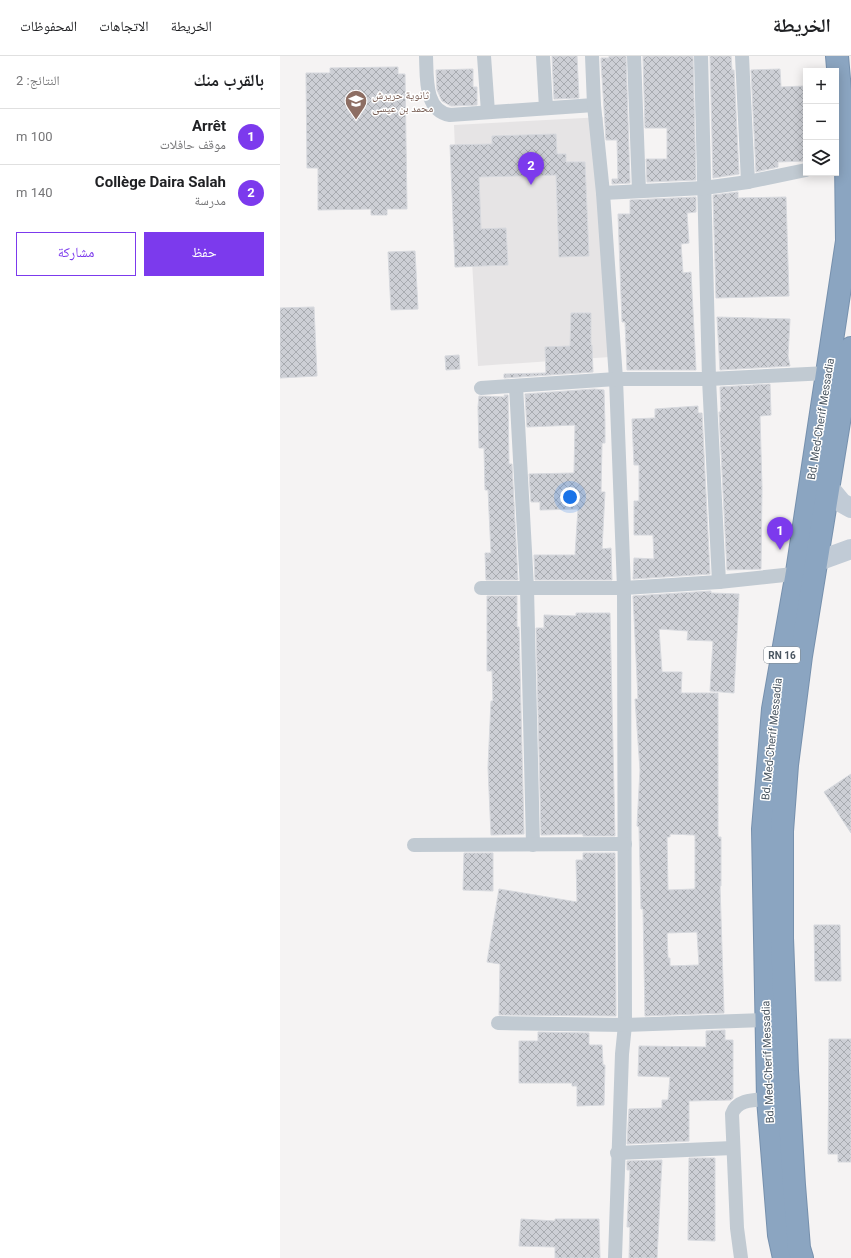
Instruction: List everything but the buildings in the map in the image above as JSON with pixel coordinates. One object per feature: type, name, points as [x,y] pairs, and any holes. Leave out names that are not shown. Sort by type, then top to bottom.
[{"type":"highway","name":"Bd. Med-Cherif Messadia","points":[[802,1258],[794,1185],[788,1079],[781,873],[787,765],[801,656],[828,373],[847,241],[841,162],[837,56]]},
{"type":"highway","name":"Bd. Med-Cherif Messadia","points":[[784,1258],[779,1235],[768,1099],[765,1020],[763,829],[767,765],[773,709],[810,569],[828,486],[851,348]]},
{"type":"street","points":[[426,56],[430,97],[436,110],[442,114],[450,115],[594,105]]},
{"type":"street","points":[[484,56],[488,112]]},
{"type":"street","points":[[543,56],[546,108]]},
{"type":"street","points":[[592,56],[594,105],[603,193],[616,379],[624,588],[625,1025],[617,1153],[615,1258]]},
{"type":"street","points":[[634,56],[639,191]]},
{"type":"street","points":[[701,56],[709,379],[719,582]]},
{"type":"street","points":[[742,56],[748,182]]},
{"type":"street","points":[[603,193],[704,188],[748,182],[803,171]]},
{"type":"street","points":[[480,388],[616,379],[709,379],[828,373]]},
{"type":"street","points":[[516,386],[527,588],[533,845]]},
{"type":"street","points":[[828,486],[842,503],[851,508]]},
{"type":"street","points":[[480,588],[624,588],[719,582],[810,569],[851,549]]},
{"type":"street","points":[[414,845],[625,844]]},
{"type":"street","points":[[498,1023],[625,1025],[765,1020]]},
{"type":"street","points":[[741,1258],[737,1228],[732,1114],[733,1109],[741,1103],[768,1099]]},
{"type":"street","points":[[617,1153],[733,1148]]},
{"type":"shaded area","points":[[603,117],[610,357],[478,366],[472,261],[459,245],[454,125]]},
{"type":"place","name":"ثانوية حريرش محمد بن عيسى","points":[[356,120]]},
{"type":"place","name":"Collège Daira Salah","points":[[531,185]]},
{"type":"place","name":"Arrêt","points":[[780,550]]}]
